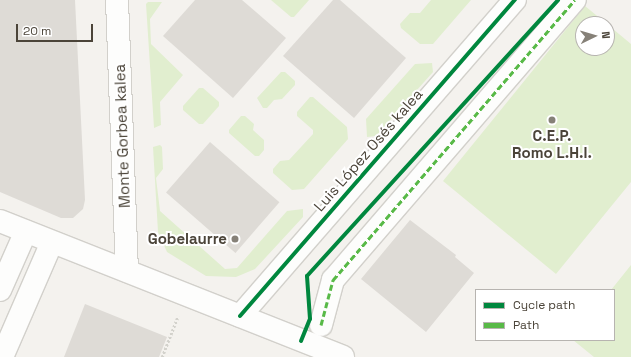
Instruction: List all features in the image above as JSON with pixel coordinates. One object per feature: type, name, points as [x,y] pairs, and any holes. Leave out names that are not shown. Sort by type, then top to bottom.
[{"type":"street","name":"Monte Gorbea kalea","points":[[117,0],[127,271]]},
{"type":"street","name":"Luis López Osés kalea","points":[[240,316],[515,0]]},
{"type":"street","points":[[321,324],[333,280],[575,0]]},
{"type":"street","points":[[0,221],[343,357]]},
{"type":"street","points":[[0,290],[26,231]]},
{"type":"street","points":[[2,357],[52,242]]},
{"type":"path","points":[[162,357],[186,294]]},
{"type":"green space","points":[[271,0],[309,0],[294,17],[291,17]]},
{"type":"green space","points":[[431,0],[471,0],[433,44],[420,44],[401,28],[400,24],[410,13],[420,13]]},
{"type":"green space","points":[[148,2],[162,2],[150,19],[151,44],[183,75],[160,102],[161,125],[154,128],[146,4]]},
{"type":"green space","points":[[585,6],[597,16],[577,16]]},
{"type":"green space","points":[[575,18],[575,56],[615,56],[615,31],[631,44],[631,182],[556,274],[443,181]]},
{"type":"green space","points":[[432,63],[433,72],[376,136],[367,137],[366,119],[415,64]]},
{"type":"green space","points":[[281,72],[285,72],[295,81],[295,85],[282,99],[274,100],[267,108],[263,108],[257,98]]},
{"type":"green space","points":[[199,88],[203,88],[219,102],[219,106],[203,124],[199,124],[183,110],[183,106]]},
{"type":"green space","points":[[310,97],[313,97],[347,127],[348,139],[304,189],[292,190],[273,173],[273,169],[280,161],[289,160],[313,134],[313,130],[297,116],[297,112]]},
{"type":"green space","points":[[241,116],[245,116],[254,124],[253,130],[264,140],[264,150],[259,156],[255,156],[229,133],[229,130]]},
{"type":"green space","points":[[160,145],[162,147],[163,169],[156,178],[160,211],[225,269],[237,268],[287,211],[303,209],[303,217],[255,269],[236,277],[206,276],[167,252],[158,232],[153,147]]},
{"type":"green space","points":[[631,265],[631,357],[594,357],[574,341],[615,341],[615,289],[612,289]]},
{"type":"building","points":[[0,0],[75,0],[85,200],[83,209],[73,218],[61,218],[0,192]]},
{"type":"building","points":[[195,0],[242,0],[286,38],[233,98],[163,36]]},
{"type":"building","points":[[333,0],[340,0],[406,58],[354,118],[283,56]]},
{"type":"building","points":[[210,142],[279,202],[235,253],[166,193]]},
{"type":"building","points":[[410,220],[456,255],[455,257],[474,273],[426,332],[361,279]]},
{"type":"building","points":[[85,304],[167,337],[159,357],[64,357]]},
{"type":"marked path","points":[[321,325],[333,280],[575,0]]},
{"type":"cycle path","points":[[240,316],[515,0]]},
{"type":"cycle path","points":[[301,341],[310,319],[307,276],[558,0]]},
{"type":"place","name":"C.E.P. Romo L.H.I.","points":[[552,120]]},
{"type":"place","name":"Gobelaurre","points":[[235,239]]}]
